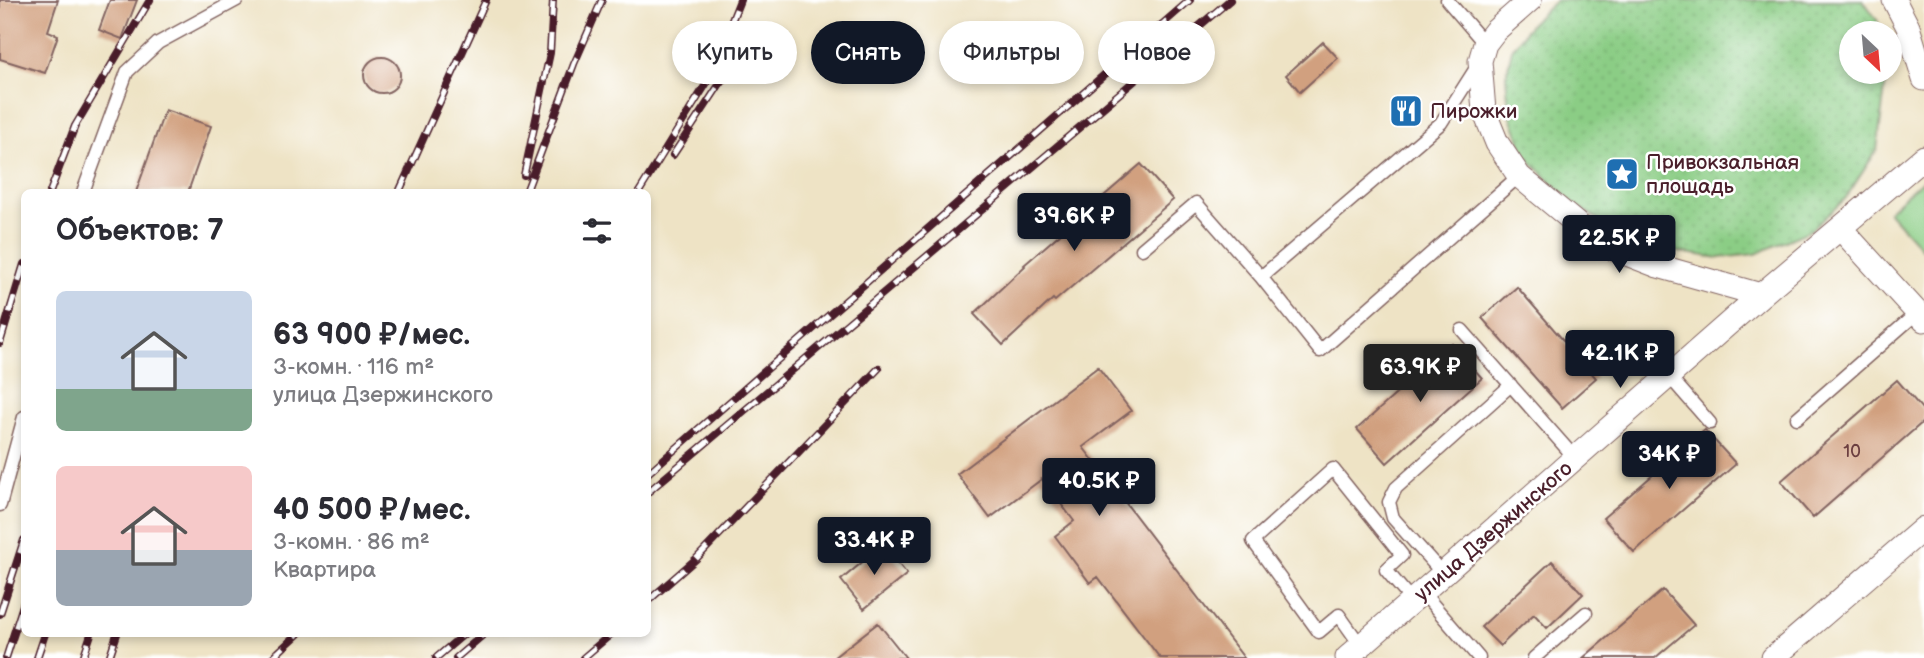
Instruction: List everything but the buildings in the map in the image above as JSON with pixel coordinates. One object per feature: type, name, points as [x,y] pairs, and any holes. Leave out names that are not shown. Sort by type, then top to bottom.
[{"type":"street","points":[[1530,0],[1495,31],[1483,53],[1484,111],[1497,143],[1519,176],[1601,244],[1658,266],[1761,295]]},
{"type":"street","points":[[1895,0],[1908,27],[1924,79]]},
{"type":"street","name":"улица Дзержинского","points":[[1354,652],[1761,295],[1924,157]]},
{"type":"street","points":[[1841,229],[1921,316]]},
{"type":"street","points":[[1773,658],[1924,528]]},
{"type":"lane","points":[[84,189],[127,72],[158,43],[237,0]]},
{"type":"lane","points":[[1261,277],[1441,123],[1483,53],[1447,0]]},
{"type":"lane","points":[[1142,249],[1196,203],[1261,277],[1320,351],[1519,176]]},
{"type":"lane","points":[[1797,418],[1921,316]]},
{"type":"lane","points":[[1462,330],[1575,458]]},
{"type":"lane","points":[[1669,376],[1710,423]]},
{"type":"lane","points":[[1443,574],[1393,517],[1389,502],[1396,488],[1511,386]]},
{"type":"lane","points":[[0,505],[21,428]]},
{"type":"lane","points":[[1354,652],[1339,615],[1319,632],[1252,541],[1333,469],[1402,555],[1387,570],[1479,658]]},
{"type":"lane","points":[[1534,658],[1586,613]]},
{"type":"green space","points":[[1557,0],[1863,0],[1877,21],[1839,21],[1839,84],[1885,84],[1877,150],[1845,199],[1811,230],[1756,254],[1719,258],[1664,250],[1623,236],[1569,200],[1526,157],[1509,111],[1506,76],[1512,49],[1531,23]]},
{"type":"green space","points":[[1924,179],[1924,251],[1888,211]]},
{"type":"railway","points":[[51,189],[75,126],[150,0]]},
{"type":"railway","points":[[400,189],[486,0]]},
{"type":"railway","points":[[524,175],[550,53],[553,0]]},
{"type":"railway","points":[[527,189],[574,64],[602,0]]},
{"type":"railway","points":[[641,189],[708,81],[740,0]]},
{"type":"railway","points":[[651,470],[1190,0]]},
{"type":"railway","points":[[651,489],[1230,0]]},
{"type":"railway","points":[[673,155],[720,84]]},
{"type":"railway","points":[[0,343],[21,274]]},
{"type":"railway","points":[[651,598],[696,559],[879,368]]},
{"type":"railway","points":[[0,614],[21,549]]},
{"type":"railway","points":[[6,658],[21,611]]},
{"type":"railway","points":[[37,658],[44,637]]},
{"type":"railway","points":[[83,658],[90,637]]},
{"type":"railway","points":[[109,658],[116,637]]},
{"type":"railway","points":[[272,658],[295,637]]},
{"type":"railway","points":[[436,658],[460,637]]},
{"type":"railway","points":[[456,658],[480,637]]},
{"type":"railway","points":[[583,658],[608,637]]},
{"type":"place","name":"Пирожки","points":[[1406,111]]},
{"type":"place","name":"Привокзальная площадь","points":[[1622,174]]}]
